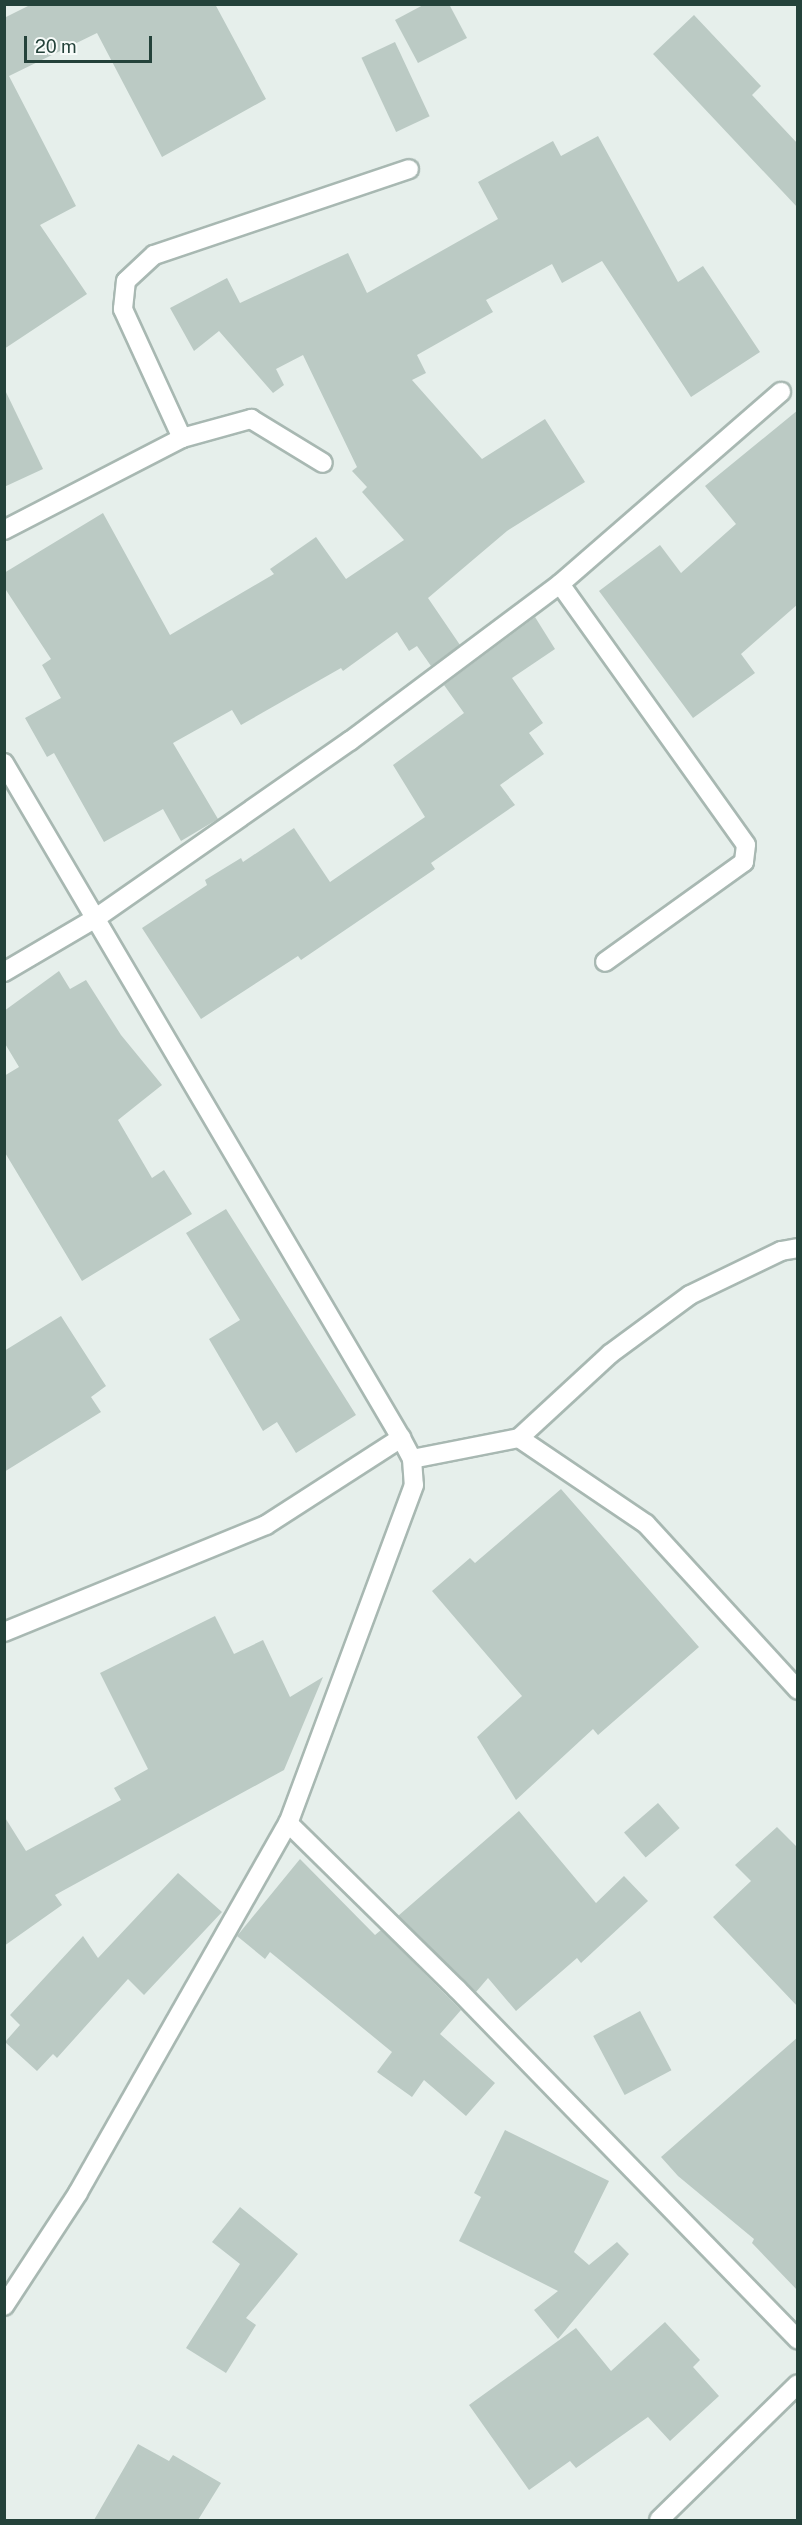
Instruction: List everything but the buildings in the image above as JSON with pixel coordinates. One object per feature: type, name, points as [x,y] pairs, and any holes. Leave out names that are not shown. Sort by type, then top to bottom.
[{"type":"street","points":[[182,438],[123,309],[126,281],[154,255],[409,169]]},
{"type":"street","points":[[4,972],[96,918],[350,741],[560,584],[781,392]]},
{"type":"street","points":[[4,530],[182,438],[251,419],[323,463]]},
{"type":"street","points":[[560,584],[746,845],[744,862],[605,962]]},
{"type":"street","points":[[4,763],[18,791],[96,918],[401,1438],[412,1459],[414,1485],[410,1505],[288,1823],[78,2193],[4,2306]]},
{"type":"street","points":[[412,1459],[519,1438],[610,1353],[690,1295],[781,1251],[798,1248]]},
{"type":"street","points":[[4,1632],[266,1525],[401,1438]]},
{"type":"street","points":[[519,1438],[646,1524],[798,1690]]},
{"type":"street","points":[[288,1823],[457,1989],[798,2340]]},
{"type":"street","points":[[659,2520],[798,2384]]}]
